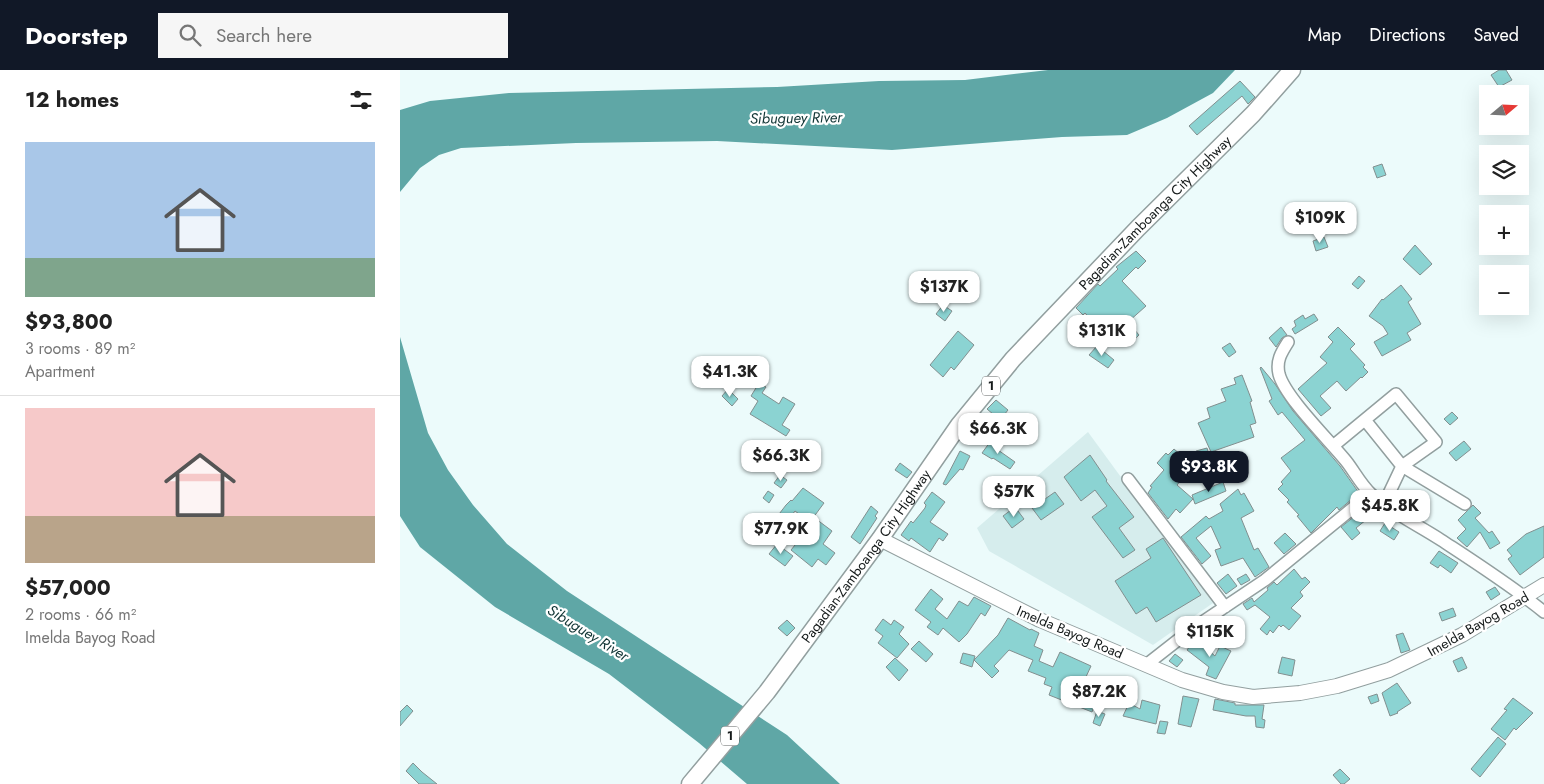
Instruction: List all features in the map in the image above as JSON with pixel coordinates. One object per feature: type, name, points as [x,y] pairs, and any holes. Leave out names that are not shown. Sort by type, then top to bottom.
[{"type":"highway","name":"Pagadian-Zamboanga City Highway","points":[[691,783],[767,692],[880,539],[959,425],[1012,359],[1138,228],[1253,114],[1289,74]]},
{"type":"main road","name":"Imelda Bayog Road","points":[[880,539],[1040,620],[1146,665],[1202,688],[1253,697],[1300,693],[1353,683],[1403,664],[1462,635],[1544,585]]},
{"type":"street","points":[[1288,342],[1280,355],[1278,364],[1283,385],[1370,494],[1399,515],[1526,597],[1544,612]]},
{"type":"street","points":[[1333,446],[1396,394],[1436,442],[1402,466],[1384,504]]},
{"type":"street","points":[[1365,420],[1402,466],[1465,504]]},
{"type":"street","points":[[1128,479],[1225,607]]},
{"type":"street","points":[[1146,665],[1192,629],[1265,580],[1370,494]]},
{"type":"shaded area","points":[[1088,432],[1213,603],[1153,645],[989,551],[977,528]]},
{"type":"water","name":"Sibuguey River","points":[[1048,70],[1235,70],[1213,93],[1167,118],[1127,135],[1062,137],[892,150],[717,141],[576,143],[461,148],[439,155],[420,168],[400,192],[400,110],[430,101],[509,93],[777,87],[879,81],[965,80]]},
{"type":"water","name":"Sibuguey River","points":[[400,337],[428,433],[448,470],[473,505],[507,544],[567,591],[787,735],[840,784],[747,784],[699,743],[609,674],[495,607],[420,547],[400,516]]},
{"type":"building","points":[[1499,70],[1506,70],[1512,80],[1503,85],[1498,85],[1491,75]]},
{"type":"building","points":[[1240,81],[1255,97],[1248,104],[1242,96],[1197,135],[1189,126]]},
{"type":"building","points":[[1382,164],[1386,175],[1377,178],[1373,167]]},
{"type":"building","points":[[1324,237],[1328,247],[1316,251],[1313,241]]},
{"type":"building","points":[[1415,245],[1432,264],[1420,275],[1403,259]]},
{"type":"building","points":[[1136,251],[1146,261],[1138,269],[1136,267],[1122,281],[1146,306],[1128,322],[1139,335],[1130,344],[1118,331],[1111,338],[1097,323],[1096,325],[1085,313],[1083,315],[1076,308],[1098,284],[1100,286],[1118,269],[1116,267]]},
{"type":"building","points":[[1359,276],[1365,281],[1358,289],[1352,284]]},
{"type":"building","points":[[1401,285],[1412,299],[1408,302],[1421,324],[1407,333],[1411,340],[1382,356],[1374,342],[1388,334],[1383,326],[1369,316],[1382,299]]},
{"type":"building","points":[[943,305],[952,311],[945,321],[936,314]]},
{"type":"building","points":[[1314,314],[1318,320],[1295,334],[1292,329],[1296,326],[1294,321],[1303,315],[1305,319]]},
{"type":"building","points":[[1281,327],[1287,335],[1282,338],[1276,347],[1269,338]]},
{"type":"building","points":[[1338,327],[1355,344],[1350,349],[1365,365],[1363,367],[1368,372],[1346,391],[1337,381],[1320,396],[1331,408],[1321,416],[1298,389],[1327,363],[1320,357],[1333,342],[1328,337]]},
{"type":"building","points":[[958,331],[974,345],[954,370],[951,367],[943,377],[930,365]]},
{"type":"building","points":[[1230,343],[1236,352],[1229,357],[1222,348]]},
{"type":"building","points":[[1097,346],[1114,360],[1108,368],[1089,355]]},
{"type":"building","points":[[1261,367],[1293,411],[1340,466],[1359,493],[1339,510],[1337,507],[1311,533],[1297,516],[1299,515],[1287,502],[1289,500],[1278,489],[1283,484],[1281,482],[1291,471],[1281,458],[1305,440],[1282,412],[1278,415],[1269,401],[1272,399]]},
{"type":"building","points":[[1242,375],[1252,401],[1250,402],[1256,423],[1250,425],[1254,437],[1211,452],[1198,423],[1210,418],[1207,408],[1226,401],[1221,389],[1236,384],[1234,378]]},
{"type":"building","points":[[759,383],[766,387],[762,393],[779,404],[783,397],[795,404],[782,425],[790,430],[786,436],[750,414],[758,401],[751,396]]},
{"type":"building","points":[[728,389],[738,399],[732,406],[722,396]]},
{"type":"building","points":[[996,400],[1008,410],[1000,420],[987,409]]},
{"type":"building","points":[[1452,412],[1458,418],[1450,425],[1444,419]]},
{"type":"building","points":[[1464,441],[1471,449],[1456,461],[1449,453]]},
{"type":"building","points":[[990,442],[1000,448],[998,450],[1015,462],[1010,469],[982,453]]},
{"type":"building","points":[[1207,448],[1210,458],[1200,462],[1196,451]]},
{"type":"building","points":[[1174,449],[1181,455],[1178,458],[1190,469],[1177,485],[1193,499],[1180,513],[1176,509],[1168,519],[1148,493],[1152,487],[1150,486],[1164,470],[1157,463],[1166,453],[1168,455]]},
{"type":"building","points":[[754,450],[762,457],[756,464],[748,458]]},
{"type":"building","points":[[960,451],[970,456],[963,470],[960,469],[946,485],[943,484]]},
{"type":"building","points":[[783,455],[792,462],[783,474],[774,467]]},
{"type":"building","points":[[1090,455],[1106,481],[1134,517],[1119,528],[1135,550],[1123,558],[1092,517],[1107,506],[1095,490],[1081,501],[1064,477]]},
{"type":"building","points":[[900,463],[912,472],[907,478],[895,470]]},
{"type":"building","points":[[780,475],[787,480],[781,488],[774,483]]},
{"type":"building","points":[[1223,482],[1226,491],[1195,504],[1192,495]]},
{"type":"building","points":[[803,488],[824,503],[810,522],[795,511],[782,528],[773,522],[786,505]]},
{"type":"building","points":[[1238,489],[1241,495],[1244,493],[1254,511],[1241,518],[1254,550],[1258,548],[1269,567],[1255,577],[1243,558],[1221,566],[1215,550],[1221,548],[1211,526],[1196,538],[1211,556],[1202,564],[1181,537],[1206,516],[1209,519],[1223,511],[1220,504]]},
{"type":"building","points":[[768,491],[774,495],[769,503],[763,498]]},
{"type":"building","points":[[932,492],[945,502],[930,522],[948,534],[943,541],[939,538],[930,552],[911,538],[909,541],[901,535],[911,521],[913,523],[925,508],[926,505],[924,503]]},
{"type":"building","points":[[1055,492],[1064,504],[1041,520],[1032,508]]},
{"type":"building","points":[[1369,505],[1376,512],[1356,528],[1360,533],[1352,540],[1341,527]]},
{"type":"building","points":[[1473,505],[1481,513],[1475,518],[1489,533],[1492,531],[1500,543],[1490,549],[1480,532],[1467,547],[1457,538],[1466,529],[1458,520]]},
{"type":"building","points":[[871,506],[878,512],[875,516],[877,518],[860,544],[851,537]]},
{"type":"building","points":[[1015,507],[1024,519],[1012,528],[1003,516]]},
{"type":"building","points":[[816,519],[832,531],[823,544],[835,553],[826,565],[818,559],[812,567],[791,550]]},
{"type":"building","points":[[1385,523],[1399,532],[1394,540],[1380,531]]},
{"type":"building","points":[[1544,526],[1544,557],[1520,575],[1508,559],[1512,556],[1507,550],[1526,534]]},
{"type":"building","points":[[1285,533],[1296,544],[1284,554],[1274,543]]},
{"type":"building","points":[[1163,538],[1201,595],[1156,622],[1147,607],[1136,614],[1115,581],[1151,558],[1146,549]]},
{"type":"building","points":[[777,544],[793,556],[785,566],[769,554]]},
{"type":"building","points":[[1439,551],[1458,563],[1451,573],[1440,565],[1438,568],[1430,563]]},
{"type":"building","points":[[1294,569],[1302,579],[1305,577],[1310,582],[1300,592],[1303,596],[1291,608],[1301,616],[1289,630],[1283,625],[1281,627],[1279,625],[1273,633],[1270,630],[1267,635],[1260,629],[1270,617],[1255,605],[1247,610],[1243,604],[1252,598],[1254,602],[1274,582],[1277,585]]},
{"type":"building","points":[[1228,574],[1237,586],[1226,594],[1217,583]]},
{"type":"building","points":[[1246,574],[1250,580],[1241,585],[1237,579]]},
{"type":"building","points":[[1495,587],[1500,594],[1491,600],[1486,592]]},
{"type":"building","points":[[931,589],[943,599],[935,609],[947,619],[959,601],[968,606],[974,597],[991,606],[985,616],[981,613],[967,634],[959,642],[943,628],[938,635],[927,627],[931,622],[915,610]]},
{"type":"building","points":[[1453,608],[1456,616],[1442,621],[1439,613]]},
{"type":"building","points":[[1008,618],[1039,633],[1034,646],[1043,650],[1039,661],[1053,667],[1060,652],[1091,666],[1085,679],[1105,687],[1107,680],[1128,688],[1122,704],[1099,695],[1092,712],[1049,695],[1052,687],[1044,684],[1046,678],[1028,671],[1033,660],[1009,650],[994,666],[999,671],[992,678],[974,660],[998,635]]},
{"type":"building","points":[[883,619],[891,625],[894,620],[904,627],[899,634],[909,644],[897,658],[878,643],[883,636],[875,630]]},
{"type":"building","points":[[787,620],[795,628],[787,636],[778,628]]},
{"type":"building","points":[[1403,633],[1410,650],[1401,653],[1396,635]]},
{"type":"building","points":[[1195,639],[1215,656],[1220,646],[1231,651],[1216,679],[1206,675],[1209,667],[1187,650]]},
{"type":"building","points":[[919,641],[933,654],[926,662],[911,649]]},
{"type":"building","points":[[963,653],[975,656],[972,667],[960,663]]},
{"type":"building","points":[[1175,654],[1183,660],[1177,667],[1169,661]]},
{"type":"building","points":[[1282,657],[1295,660],[1292,676],[1278,673]]},
{"type":"building","points":[[1462,657],[1467,668],[1458,672],[1453,661]]},
{"type":"building","points":[[895,658],[908,670],[899,681],[886,667]]},
{"type":"building","points":[[1397,683],[1411,703],[1398,713],[1390,716],[1382,693]]},
{"type":"building","points":[[1377,694],[1379,701],[1371,704],[1368,697]]},
{"type":"building","points":[[1183,696],[1199,699],[1191,727],[1178,724]]},
{"type":"building","points":[[1513,698],[1533,713],[1516,730],[1514,728],[1505,740],[1491,729],[1507,710],[1504,709]]},
{"type":"building","points":[[1215,699],[1235,703],[1235,705],[1264,705],[1262,719],[1265,720],[1264,728],[1256,727],[1255,716],[1213,710]]},
{"type":"building","points":[[1142,700],[1160,705],[1156,724],[1123,716],[1129,703],[1140,709]]},
{"type":"building","points":[[407,705],[413,711],[400,726],[400,712]]},
{"type":"building","points":[[1097,711],[1105,714],[1100,726],[1093,723]]},
{"type":"building","points":[[1160,721],[1168,722],[1165,734],[1157,733]]},
{"type":"building","points":[[1498,737],[1506,744],[1480,777],[1471,769]]},
{"type":"building","points":[[413,763],[437,784],[419,784],[406,771]]},
{"type":"building","points":[[1340,769],[1350,779],[1344,784],[1341,784],[1333,775]]}]
